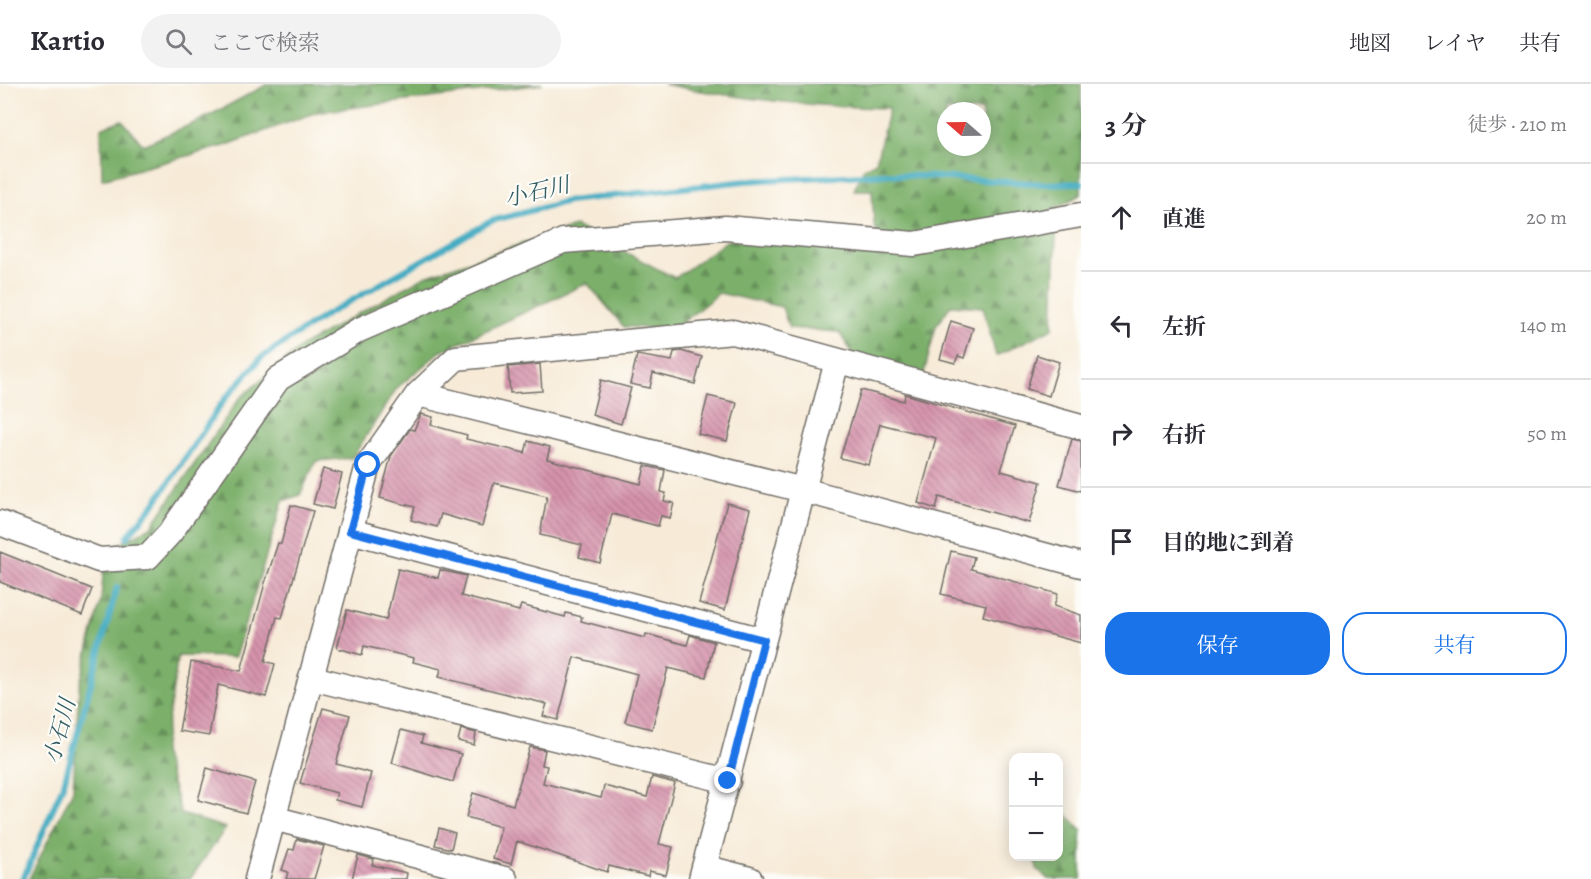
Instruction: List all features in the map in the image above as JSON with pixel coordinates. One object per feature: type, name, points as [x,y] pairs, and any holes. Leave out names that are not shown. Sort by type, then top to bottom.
[{"type":"street","points":[[0,523],[99,560],[148,557],[170,533],[278,379],[359,330],[563,241],[725,228],[914,244],[1081,215]]},
{"type":"street","points":[[257,879],[368,465],[418,394],[456,358],[733,332],[1081,427]]},
{"type":"street","points":[[750,879],[703,873],[837,361]]},
{"type":"street","points":[[418,394],[803,490],[1081,565]]},
{"type":"street","points":[[350,531],[764,640]]},
{"type":"street","points":[[312,678],[728,781]]},
{"type":"street","points":[[273,818],[506,879]]},
{"type":"green space","points":[[268,84],[543,84],[317,112],[224,146],[102,179],[101,128],[122,120],[143,145],[201,120]]},
{"type":"green space","points":[[663,84],[1081,84],[1081,195],[1051,210],[1056,232],[1053,328],[996,356],[983,307],[951,305],[936,326],[923,377],[855,358],[839,332],[789,328],[782,307],[719,293],[674,329],[624,327],[587,283],[440,352],[397,388],[352,458],[316,461],[300,495],[283,501],[235,657],[178,656],[163,752],[181,814],[226,828],[190,879],[29,879],[73,790],[79,687],[101,600],[105,552],[151,527],[239,399],[303,345],[425,276],[575,226],[675,278],[728,240],[827,244],[883,250],[874,225],[872,190],[854,190],[864,168],[876,162],[889,108],[803,104],[747,98]]},
{"type":"green space","points":[[1063,812],[1081,829],[1081,879],[1049,879],[1037,869],[1036,861],[1063,861]]},
{"type":"building","points":[[951,321],[973,328],[964,358],[958,356],[955,363],[940,359]]},
{"type":"building","points":[[681,351],[702,357],[695,384],[653,373],[650,388],[630,384],[637,355],[672,361],[674,352]]},
{"type":"building","points":[[1037,355],[1059,362],[1049,396],[1027,389]]},
{"type":"building","points":[[540,364],[542,391],[510,393],[508,367]]},
{"type":"building","points":[[601,380],[631,388],[621,424],[592,415]]},
{"type":"building","points":[[861,390],[904,401],[905,394],[1015,426],[1001,471],[1041,482],[1029,523],[939,497],[936,509],[918,503],[936,438],[880,424],[869,465],[840,458]]},
{"type":"building","points":[[708,396],[737,403],[727,441],[698,434]]},
{"type":"building","points":[[421,414],[433,417],[431,425],[467,435],[466,439],[525,453],[528,441],[550,447],[547,459],[641,484],[645,466],[665,470],[661,492],[666,493],[664,501],[674,503],[670,518],[661,516],[658,526],[612,514],[600,563],[579,557],[582,545],[540,535],[547,496],[494,483],[482,526],[441,514],[437,527],[411,520],[415,507],[380,498],[391,456],[410,429],[414,430]]},
{"type":"building","points":[[1072,439],[1081,441],[1081,491],[1059,485]]},
{"type":"building","points":[[323,469],[342,474],[333,509],[313,504]]},
{"type":"building","points":[[727,503],[750,509],[725,610],[699,603]]},
{"type":"building","points":[[291,505],[313,511],[282,618],[277,617],[265,661],[275,664],[266,697],[218,685],[209,736],[179,731],[191,662],[241,671],[265,583],[278,543],[281,544]]},
{"type":"building","points":[[951,551],[974,557],[971,569],[1058,594],[1054,606],[1081,615],[1081,643],[983,616],[986,605],[941,594]]},
{"type":"building","points":[[0,552],[92,589],[82,615],[0,582]]},
{"type":"building","points":[[398,569],[438,578],[440,570],[466,576],[461,596],[519,611],[521,605],[565,617],[566,613],[582,617],[581,621],[645,638],[646,634],[687,645],[690,635],[714,642],[706,677],[668,668],[652,729],[625,722],[637,674],[574,657],[558,720],[543,716],[547,704],[439,677],[441,669],[413,662],[414,658],[364,646],[362,655],[337,648],[347,610],[386,620]]},
{"type":"building","points":[[323,708],[350,715],[336,764],[371,773],[362,807],[335,800],[337,793],[300,783]]},
{"type":"building","points":[[461,729],[476,733],[474,745],[458,741]]},
{"type":"building","points":[[401,730],[423,736],[421,743],[461,754],[453,782],[392,763]]},
{"type":"building","points":[[530,747],[545,750],[542,765],[547,766],[543,783],[601,798],[604,786],[647,797],[652,777],[675,783],[659,844],[673,847],[666,875],[649,871],[648,876],[609,866],[607,872],[517,841],[511,864],[493,859],[501,827],[466,817],[473,793],[513,805]]},
{"type":"building","points":[[207,768],[255,782],[246,813],[198,800]]},
{"type":"building","points":[[439,828],[455,833],[451,849],[435,845]]},
{"type":"building","points":[[297,839],[324,846],[314,879],[286,879],[288,872],[282,870],[289,849],[294,850]]},
{"type":"building","points":[[358,855],[374,859],[372,865],[407,873],[406,879],[352,879]]},
{"type":"waterway","name":"小石川","points":[[127,537],[155,503],[224,400],[261,358],[326,315],[491,221],[568,201],[745,181],[885,174],[1045,184],[1081,183]]},
{"type":"waterway","name":"小石川","points":[[23,879],[64,783],[117,587]]},
{"type":"route","points":[[368,465],[350,531],[764,640],[728,781]]}]
